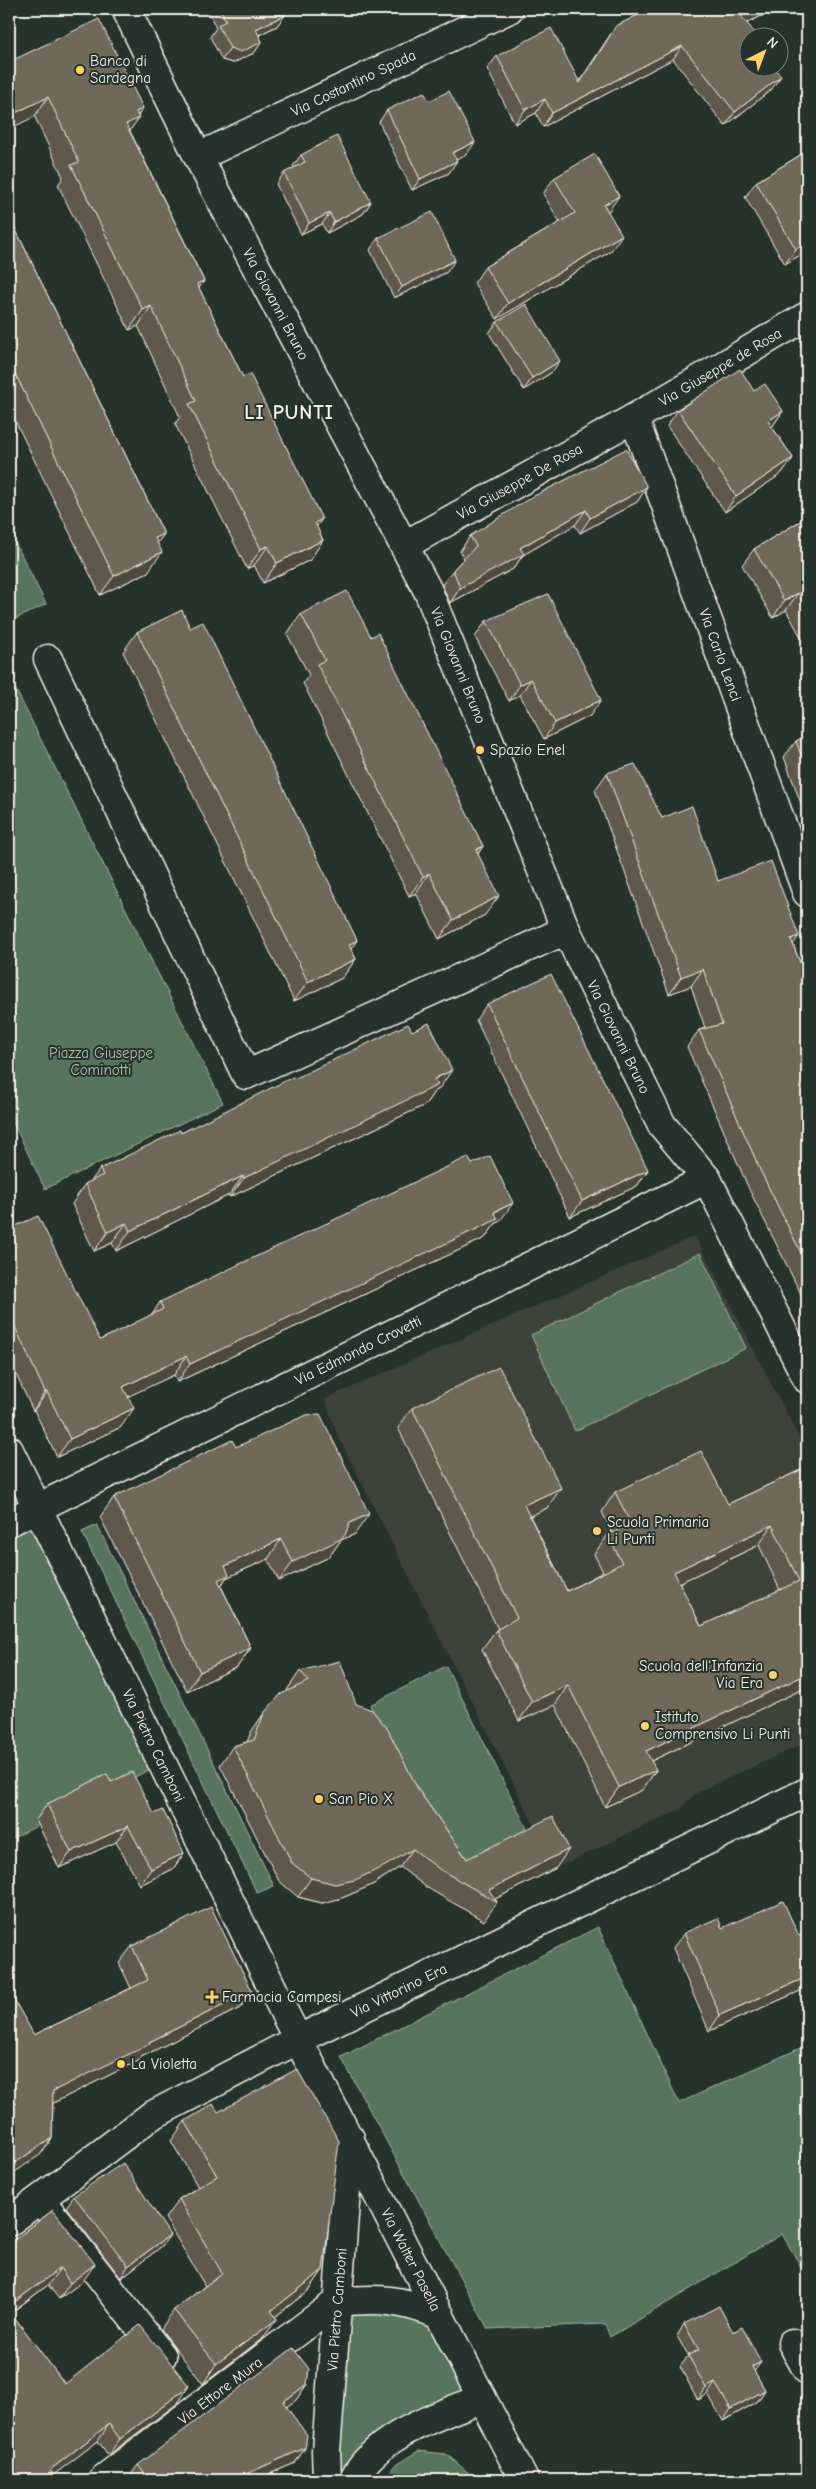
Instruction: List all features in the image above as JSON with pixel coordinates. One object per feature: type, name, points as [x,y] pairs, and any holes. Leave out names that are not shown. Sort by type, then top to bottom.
[{"type":"street","name":"Via Giovanni Bruno","points":[[126,9],[198,157],[428,591],[566,930],[662,1125],[707,1179],[807,1379]]},
{"type":"street","name":"Via Costantino Spada","points":[[198,157],[509,9]]},
{"type":"street","name":"Via Giuseppe de Rosa","points":[[634,418],[807,316]]},
{"type":"street","name":"Via Giuseppe De Rosa","points":[[405,545],[634,418]]},
{"type":"street","name":"Via Carlo Lenci","points":[[634,418],[807,893]]},
{"type":"street","points":[[48,659],[246,1075],[566,930]]},
{"type":"street","name":"Via Edmondo Crovetti","points":[[9,1522],[707,1179]]},
{"type":"street","name":"Via Pietro Camboni","points":[[9,1450],[299,2039]]},
{"type":"street","name":"Via Vittorino Era","points":[[9,2222],[151,2116],[299,2039],[807,1792]]},
{"type":"street","name":"Via Walter Pasella","points":[[299,2039],[524,2480]]},
{"type":"street","name":"Via Pietro Camboni","points":[[327,2480],[326,2451],[350,2138]]},
{"type":"street","points":[[40,2199],[187,2389]]},
{"type":"street","points":[[337,2302],[380,2300],[412,2304],[440,2315]]},
{"type":"street","name":"Via Ettore Mura","points":[[102,2480],[187,2389],[337,2302]]},
{"type":"street","points":[[792,2342],[807,2370]]},
{"type":"street","points":[[353,2480],[375,2451],[396,2437],[482,2398]]},
{"type":"shaded area","name":"Scuola Primaria Li Punti","points":[[695,1236],[807,1453],[807,1742],[696,1793],[679,1810],[556,1868],[337,1434],[325,1399]]},
{"type":"green space","points":[[9,530],[46,604],[9,622]]},
{"type":"green space","name":"Piazza Giuseppe Cominotti","points":[[9,676],[223,1103],[45,1189],[9,1114]]},
{"type":"green space","points":[[700,1253],[746,1348],[575,1431],[531,1335]]},
{"type":"green space","points":[[37,1509],[163,1763],[9,1840],[9,1522]]},
{"type":"green space","points":[[97,1525],[274,1886],[257,1893],[82,1532]]},
{"type":"green space","points":[[446,1666],[532,1839],[454,1878],[370,1705]]},
{"type":"green space","points":[[598,1927],[679,2103],[807,2045],[807,2277],[782,2234],[610,2337],[605,2324],[488,2329],[341,2057]]},
{"type":"green space","points":[[337,2302],[440,2315],[482,2398],[357,2472],[327,2480]]},
{"type":"green space","points":[[418,2451],[446,2454],[471,2475],[474,2480],[386,2480],[394,2466]]},
{"type":"building","points":[[220,9],[282,9],[285,15],[256,29],[262,42],[241,52],[230,48],[218,25],[226,21]]},
{"type":"building","points":[[650,9],[757,9],[741,16],[751,28],[738,28],[738,78],[778,78],[735,112],[682,46],[552,113],[545,99],[525,110],[497,56],[551,28],[580,83],[616,26]]},
{"type":"building","points":[[99,19],[143,108],[136,112],[139,118],[126,124],[204,281],[197,284],[243,377],[250,374],[322,519],[315,523],[323,540],[277,563],[268,546],[261,549],[189,404],[196,401],[151,306],[143,310],[71,165],[79,162],[48,97],[9,116],[9,62]]},
{"type":"building","points":[[449,91],[475,142],[452,153],[457,161],[420,179],[387,110],[424,92],[429,101]]},
{"type":"building","points":[[337,136],[371,202],[334,222],[330,213],[309,223],[284,173],[305,162],[301,155]]},
{"type":"building","points":[[807,151],[807,242],[796,249],[756,182]]},
{"type":"building","points":[[595,154],[619,196],[604,205],[622,235],[508,303],[485,267],[575,213],[554,178]]},
{"type":"building","points":[[432,212],[455,260],[402,287],[378,238]]},
{"type":"building","points":[[9,216],[164,534],[155,538],[162,552],[114,576],[9,361]]},
{"type":"building","points":[[526,304],[560,361],[532,378],[497,322]]},
{"type":"building","points":[[740,369],[754,391],[765,384],[783,411],[768,421],[793,458],[736,496],[678,410]]},
{"type":"building","points":[[626,449],[647,487],[590,518],[586,510],[520,548],[524,554],[460,588],[453,570],[476,546],[470,536],[530,498]]},
{"type":"building","points":[[807,517],[807,610],[798,593],[784,601],[754,549]]},
{"type":"building","points":[[347,591],[371,637],[378,633],[483,846],[476,850],[499,896],[453,920],[429,873],[423,877],[317,664],[325,660],[301,614]]},
{"type":"building","points":[[548,594],[601,700],[555,723],[531,679],[520,685],[486,621]]},
{"type":"building","points":[[182,610],[190,628],[203,622],[357,940],[349,945],[356,959],[308,982],[137,632]]},
{"type":"building","points":[[807,736],[807,772],[796,741]]},
{"type":"building","points":[[635,764],[662,818],[692,806],[718,881],[771,861],[799,936],[791,939],[807,981],[807,1265],[761,1172],[699,1030],[722,1024],[703,969],[681,977],[607,773]]},
{"type":"building","points":[[551,974],[648,1170],[582,1201],[487,1004]]},
{"type":"building","points":[[429,1023],[452,1070],[434,1079],[438,1085],[130,1231],[126,1223],[108,1232],[85,1184],[103,1175],[100,1169],[180,1130],[181,1133],[293,1077],[294,1079],[408,1024],[412,1031]]},
{"type":"building","points":[[490,1156],[513,1203],[494,1212],[498,1219],[190,1364],[186,1356],[123,1387],[134,1408],[70,1439],[47,1392],[45,1392],[9,1314],[9,1229],[38,1216],[100,1340],[163,1309],[160,1302],[240,1264],[468,1157],[472,1164]]},
{"type":"building","points":[[499,1367],[561,1488],[524,1505],[567,1591],[622,1563],[608,1535],[631,1524],[615,1492],[701,1451],[728,1504],[807,1467],[807,1674],[646,1751],[656,1770],[619,1787],[568,1685],[532,1702],[496,1630],[517,1618],[412,1408]],"holes":[[[772,1525],[799,1581],[701,1626],[674,1572]]]},
{"type":"building","points":[[320,1414],[369,1514],[350,1523],[345,1535],[341,1539],[293,1562],[281,1539],[225,1566],[229,1575],[218,1580],[251,1648],[200,1672],[114,1497],[232,1440],[236,1447],[306,1415]]},
{"type":"building","name":"San Pio X","points":[[340,1661],[356,1704],[372,1710],[387,1728],[419,1791],[467,1859],[553,1816],[569,1849],[489,1890],[497,1902],[439,1869],[413,1849],[385,1866],[355,1880],[335,1884],[311,1878],[292,1863],[233,1746],[254,1740],[264,1713],[281,1694],[309,1681],[300,1671]]},
{"type":"building","points":[[132,1772],[154,1814],[163,1810],[184,1853],[151,1869],[128,1826],[71,1852],[47,1804],[107,1774],[111,1782]]},
{"type":"building","points":[[783,1901],[799,1936],[804,1934],[807,1941],[807,1977],[720,2015],[684,1933],[718,1918],[722,1928]]},
{"type":"building","points":[[211,1907],[252,1991],[149,2042],[150,2044],[53,2091],[52,2138],[9,2167],[9,1991],[34,2035],[148,1980],[132,1946]]},
{"type":"building","points":[[297,2069],[339,2141],[323,2270],[271,2311],[277,2319],[216,2364],[174,2310],[222,2273],[179,2199],[217,2176],[185,2121],[213,2104],[218,2112]]},
{"type":"building","points":[[123,2163],[170,2235],[128,2266],[74,2196]]},
{"type":"building","points":[[53,2210],[95,2264],[70,2283],[60,2268],[9,2306],[9,2244]]},
{"type":"building","points":[[719,2306],[733,2332],[742,2327],[761,2362],[752,2367],[765,2390],[731,2409],[715,2383],[706,2388],[688,2355],[699,2350],[684,2324]]},
{"type":"building","points":[[9,2310],[65,2384],[140,2325],[189,2386],[120,2439],[109,2424],[50,2470],[57,2480],[9,2480]]},
{"type":"building","points":[[293,2348],[309,2369],[307,2384],[283,2402],[307,2435],[305,2448],[237,2478],[239,2480],[149,2480],[138,2465]]},
{"type":"place","name":"Banco di Sardegna","points":[[80,70]]},
{"type":"place","name":"Spazio Enel","points":[[480,750]]},
{"type":"place","name":"Scuola Primaria Li Punti","points":[[597,1531]]},
{"type":"place","name":"Scuola dell'Infanzia Via Era","points":[[773,1675]]},
{"type":"place","name":"Istituto Comprensivo Li Punti","points":[[645,1726]]},
{"type":"place","name":"San Pio X","points":[[319,1799]]},
{"type":"place","name":"Farmacia Campesi","points":[[212,1997]]},
{"type":"place","name":"La Violetta","points":[[121,2064]]},
{"type":"district","name":"LI PUNTI","points":[[289,412]]}]
